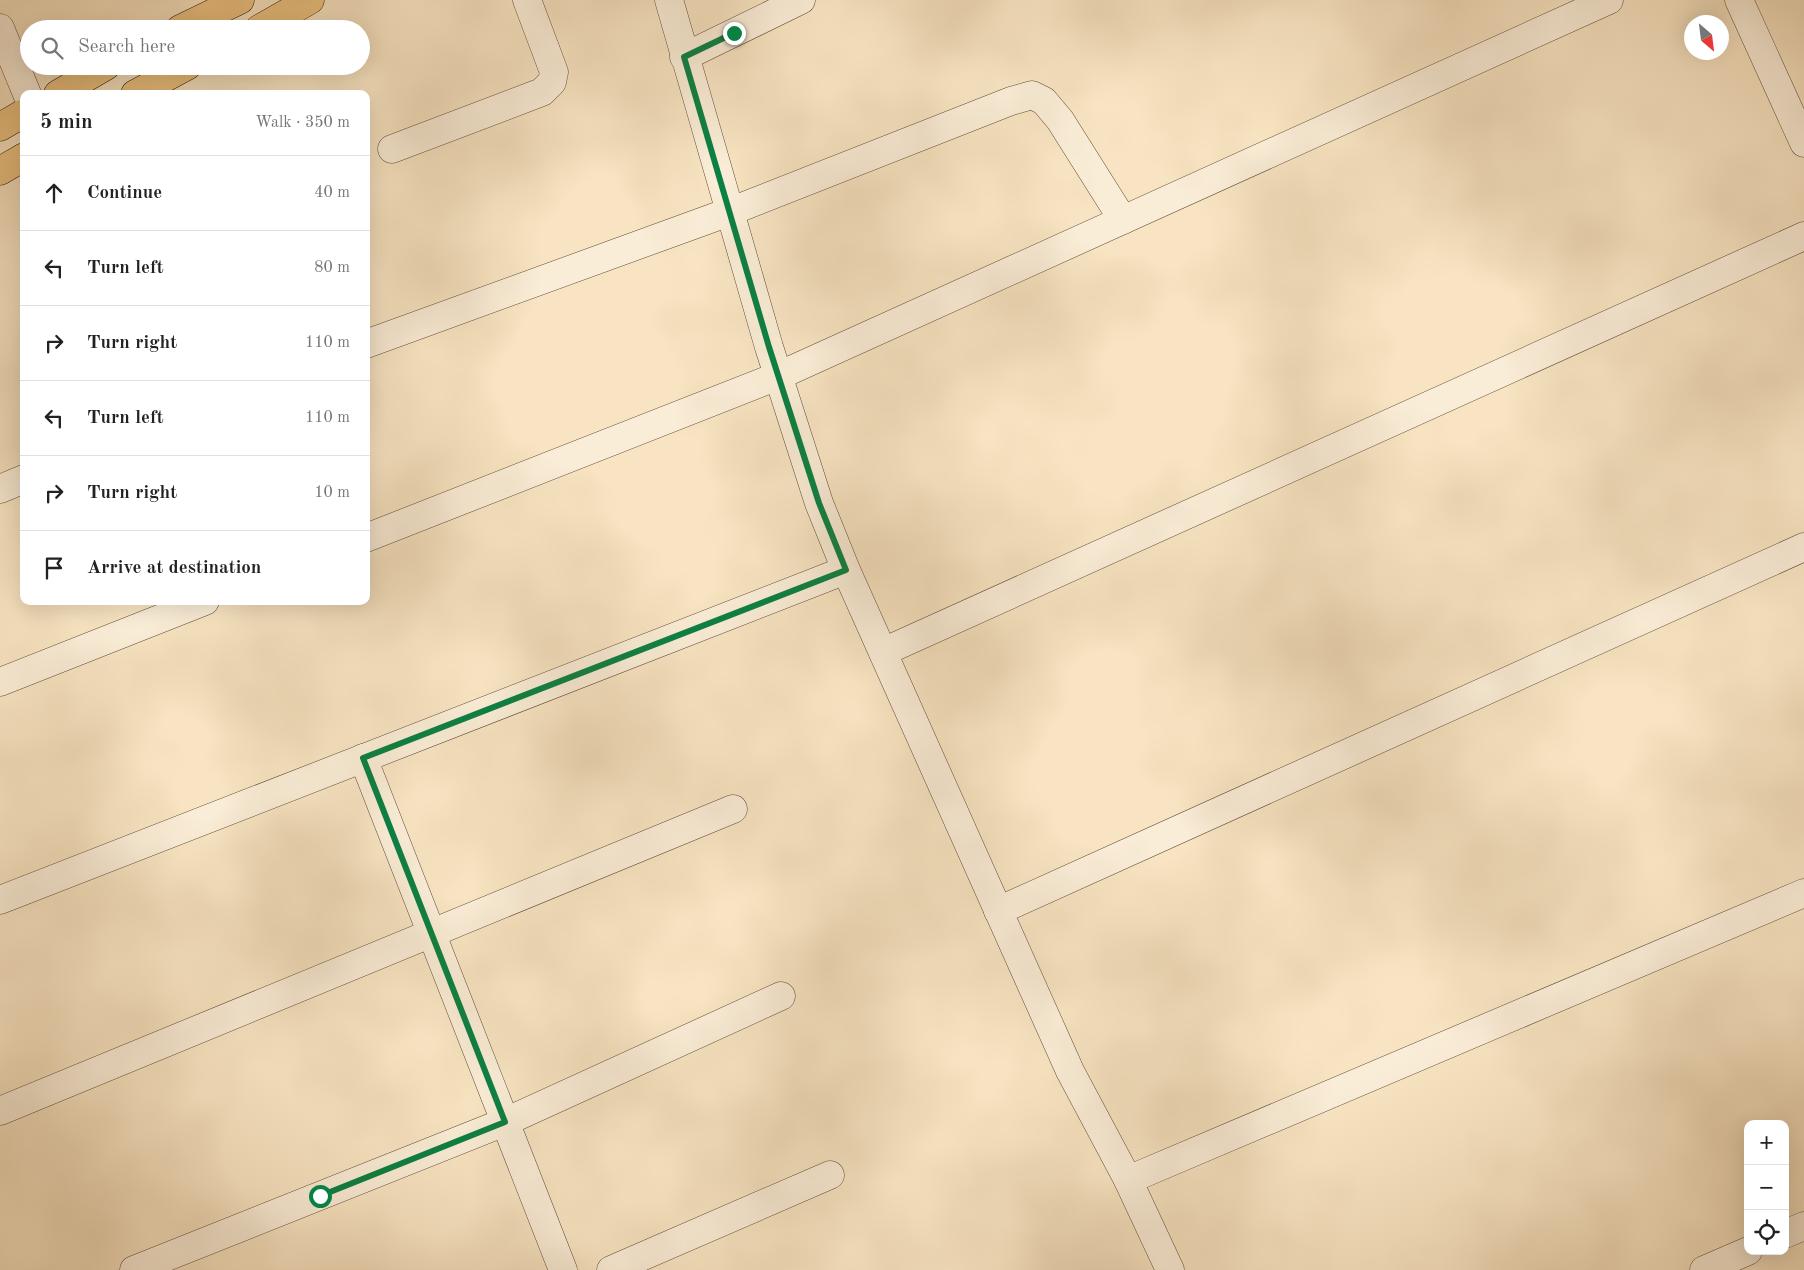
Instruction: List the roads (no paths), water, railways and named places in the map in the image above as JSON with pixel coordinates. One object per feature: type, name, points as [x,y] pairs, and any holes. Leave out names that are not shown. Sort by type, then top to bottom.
[{"type":"main road","points":[[199,20],[240,0]]},
{"type":"main road","points":[[275,20],[310,0]]},
{"type":"main road","points":[[65,90],[91,75]]},
{"type":"main road","points":[[143,90],[171,75]]},
{"type":"main road","points":[[0,127],[20,115]]},
{"type":"main road","points":[[0,171],[20,159]]},
{"type":"street","points":[[392,149],[542,92],[552,82],[554,72],[527,0]]},
{"type":"street","points":[[669,0],[729,212],[778,376],[819,503],[846,570],[1070,1071],[1128,1180],[1170,1270]]},
{"type":"street","points":[[684,57],[802,0]]},
{"type":"street","points":[[370,536],[778,376],[1609,0]]},
{"type":"street","points":[[1739,0],[1804,143]]},
{"type":"street","points":[[0,28],[25,90]]},
{"type":"street","points":[[370,343],[729,212],[1011,101],[1032,95],[1044,101],[1060,120],[1123,220]]},
{"type":"street","points":[[883,652],[1804,236]]},
{"type":"street","points":[[0,489],[20,481]]},
{"type":"street","points":[[998,910],[1804,547]]},
{"type":"street","points":[[0,900],[846,570]]},
{"type":"street","points":[[0,682],[195,605]]},
{"type":"street","points":[[363,758],[562,1270]]},
{"type":"street","points":[[0,1110],[733,809]]},
{"type":"street","points":[[1128,1180],[1804,893]]},
{"type":"street","points":[[134,1270],[505,1122],[781,996]]},
{"type":"street","points":[[611,1270],[830,1175]]},
{"type":"street","points":[[1789,1232],[1804,1226]]},
{"type":"street","points":[[1704,1270],[1744,1253]]}]
